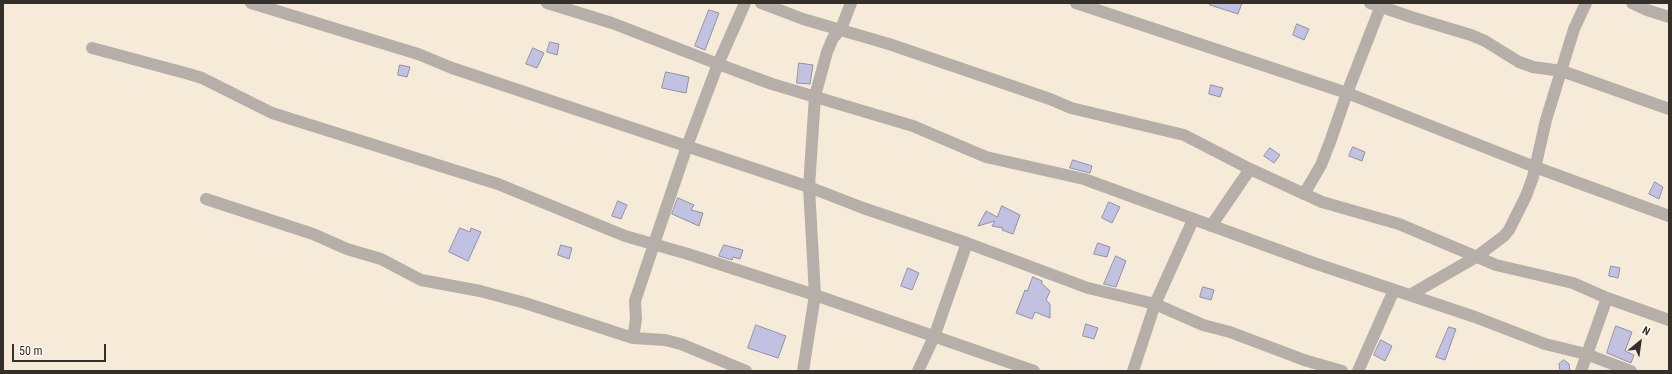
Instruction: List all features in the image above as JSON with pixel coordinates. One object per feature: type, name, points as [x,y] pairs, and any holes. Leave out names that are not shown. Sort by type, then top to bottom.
[{"type":"street","points":[[251,3],[418,54],[452,68],[809,187],[863,208],[1088,288],[1155,304],[1208,326],[1230,332],[1304,360],[1342,371]]},
{"type":"street","points":[[547,3],[612,23],[772,84],[913,126],[986,157],[1084,179],[1310,262],[1410,295],[1545,344],[1586,354],[1630,371]]},
{"type":"street","points":[[632,338],[636,319],[635,301],[654,244],[687,146],[718,64],[744,3]]},
{"type":"street","points":[[761,3],[802,19],[841,29],[1028,91],[1071,108],[1184,135],[1250,169],[1322,202],[1399,224],[1509,269],[1573,284],[1669,320]]},
{"type":"street","points":[[803,371],[814,295],[809,187],[814,96],[830,45],[833,38],[841,29],[851,3]]},
{"type":"street","points":[[1076,3],[1347,93],[1535,167],[1669,216]]},
{"type":"street","points":[[1410,295],[1476,256],[1504,236],[1508,230],[1526,196],[1533,177],[1546,120],[1574,30],[1586,3]]},
{"type":"street","points":[[1632,3],[1647,10],[1669,17]]},
{"type":"street","points":[[1304,194],[1321,165],[1378,4],[1411,17],[1471,35],[1485,41],[1519,62],[1534,67],[1562,71],[1669,109]]},
{"type":"street","points":[[92,48],[202,78],[272,113],[498,184],[626,236],[814,295],[1034,371]]},
{"type":"street","points":[[1212,226],[1250,169]]},
{"type":"street","points":[[206,200],[313,234],[347,249],[381,259],[421,280],[480,291],[525,303],[632,338],[665,340],[681,344],[746,371]]},
{"type":"street","points":[[1133,371],[1155,304],[1193,220]]},
{"type":"street","points":[[918,371],[934,337],[967,244]]},
{"type":"street","points":[[1358,371],[1394,290]]},
{"type":"street","points":[[1581,371],[1607,298]]},
{"type":"building","points":[[1210,3],[1242,3],[1238,14],[1210,5]]},
{"type":"building","points":[[709,10],[719,13],[705,50],[695,46]]},
{"type":"building","points":[[1297,24],[1309,29],[1304,40],[1293,35]]},
{"type":"building","points":[[550,42],[559,44],[557,55],[547,52]]},
{"type":"building","points":[[533,48],[544,53],[537,68],[526,64]]},
{"type":"building","points":[[799,63],[813,65],[810,84],[797,83]]},
{"type":"building","points":[[400,65],[410,67],[407,77],[398,75]]},
{"type":"building","points":[[666,72],[689,77],[686,93],[662,88]]},
{"type":"building","points":[[1211,85],[1223,88],[1220,97],[1209,94]]},
{"type":"building","points":[[1353,147],[1365,152],[1362,161],[1349,156]]},
{"type":"building","points":[[1270,148],[1280,155],[1274,163],[1264,156]]},
{"type":"building","points":[[1073,160],[1092,166],[1090,173],[1070,168]]},
{"type":"building","points":[[1655,182],[1663,187],[1659,199],[1649,194]]},
{"type":"building","points":[[678,198],[694,205],[691,210],[703,213],[699,226],[672,214]]},
{"type":"building","points":[[618,201],[627,205],[621,219],[612,216]]},
{"type":"building","points":[[1109,202],[1120,207],[1112,223],[1102,218]]},
{"type":"building","points":[[1002,206],[1020,215],[1013,234],[1002,230],[1003,228],[992,226],[995,221],[978,226],[986,211],[997,217]]},
{"type":"building","points":[[460,228],[470,232],[471,228],[481,232],[468,261],[449,252]]},
{"type":"building","points":[[1098,243],[1110,247],[1107,257],[1094,254]]},
{"type":"building","points":[[561,245],[572,248],[569,259],[558,255]]},
{"type":"building","points":[[724,245],[743,250],[740,259],[733,257],[732,260],[719,256]]},
{"type":"building","points":[[1116,256],[1126,261],[1116,287],[1104,284]]},
{"type":"building","points":[[1611,266],[1620,268],[1618,278],[1609,276]]},
{"type":"building","points":[[908,268],[919,273],[912,290],[901,286]]},
{"type":"building","points":[[1033,277],[1042,281],[1042,284],[1050,291],[1046,300],[1050,304],[1050,318],[1035,312],[1032,319],[1016,313],[1025,290],[1027,291]]},
{"type":"building","points":[[1203,287],[1214,290],[1211,300],[1200,297]]},
{"type":"building","points":[[1086,324],[1098,328],[1094,339],[1083,336]]},
{"type":"building","points":[[756,325],[786,336],[778,358],[748,348]]},
{"type":"building","points":[[1616,326],[1632,332],[1625,351],[1634,355],[1631,363],[1607,353]]},
{"type":"building","points":[[1449,327],[1456,329],[1445,360],[1436,357]]},
{"type":"building","points":[[1381,340],[1392,346],[1385,361],[1374,355]]},
{"type":"building","points":[[1564,360],[1569,364],[1570,371],[1560,371],[1559,364]]}]
